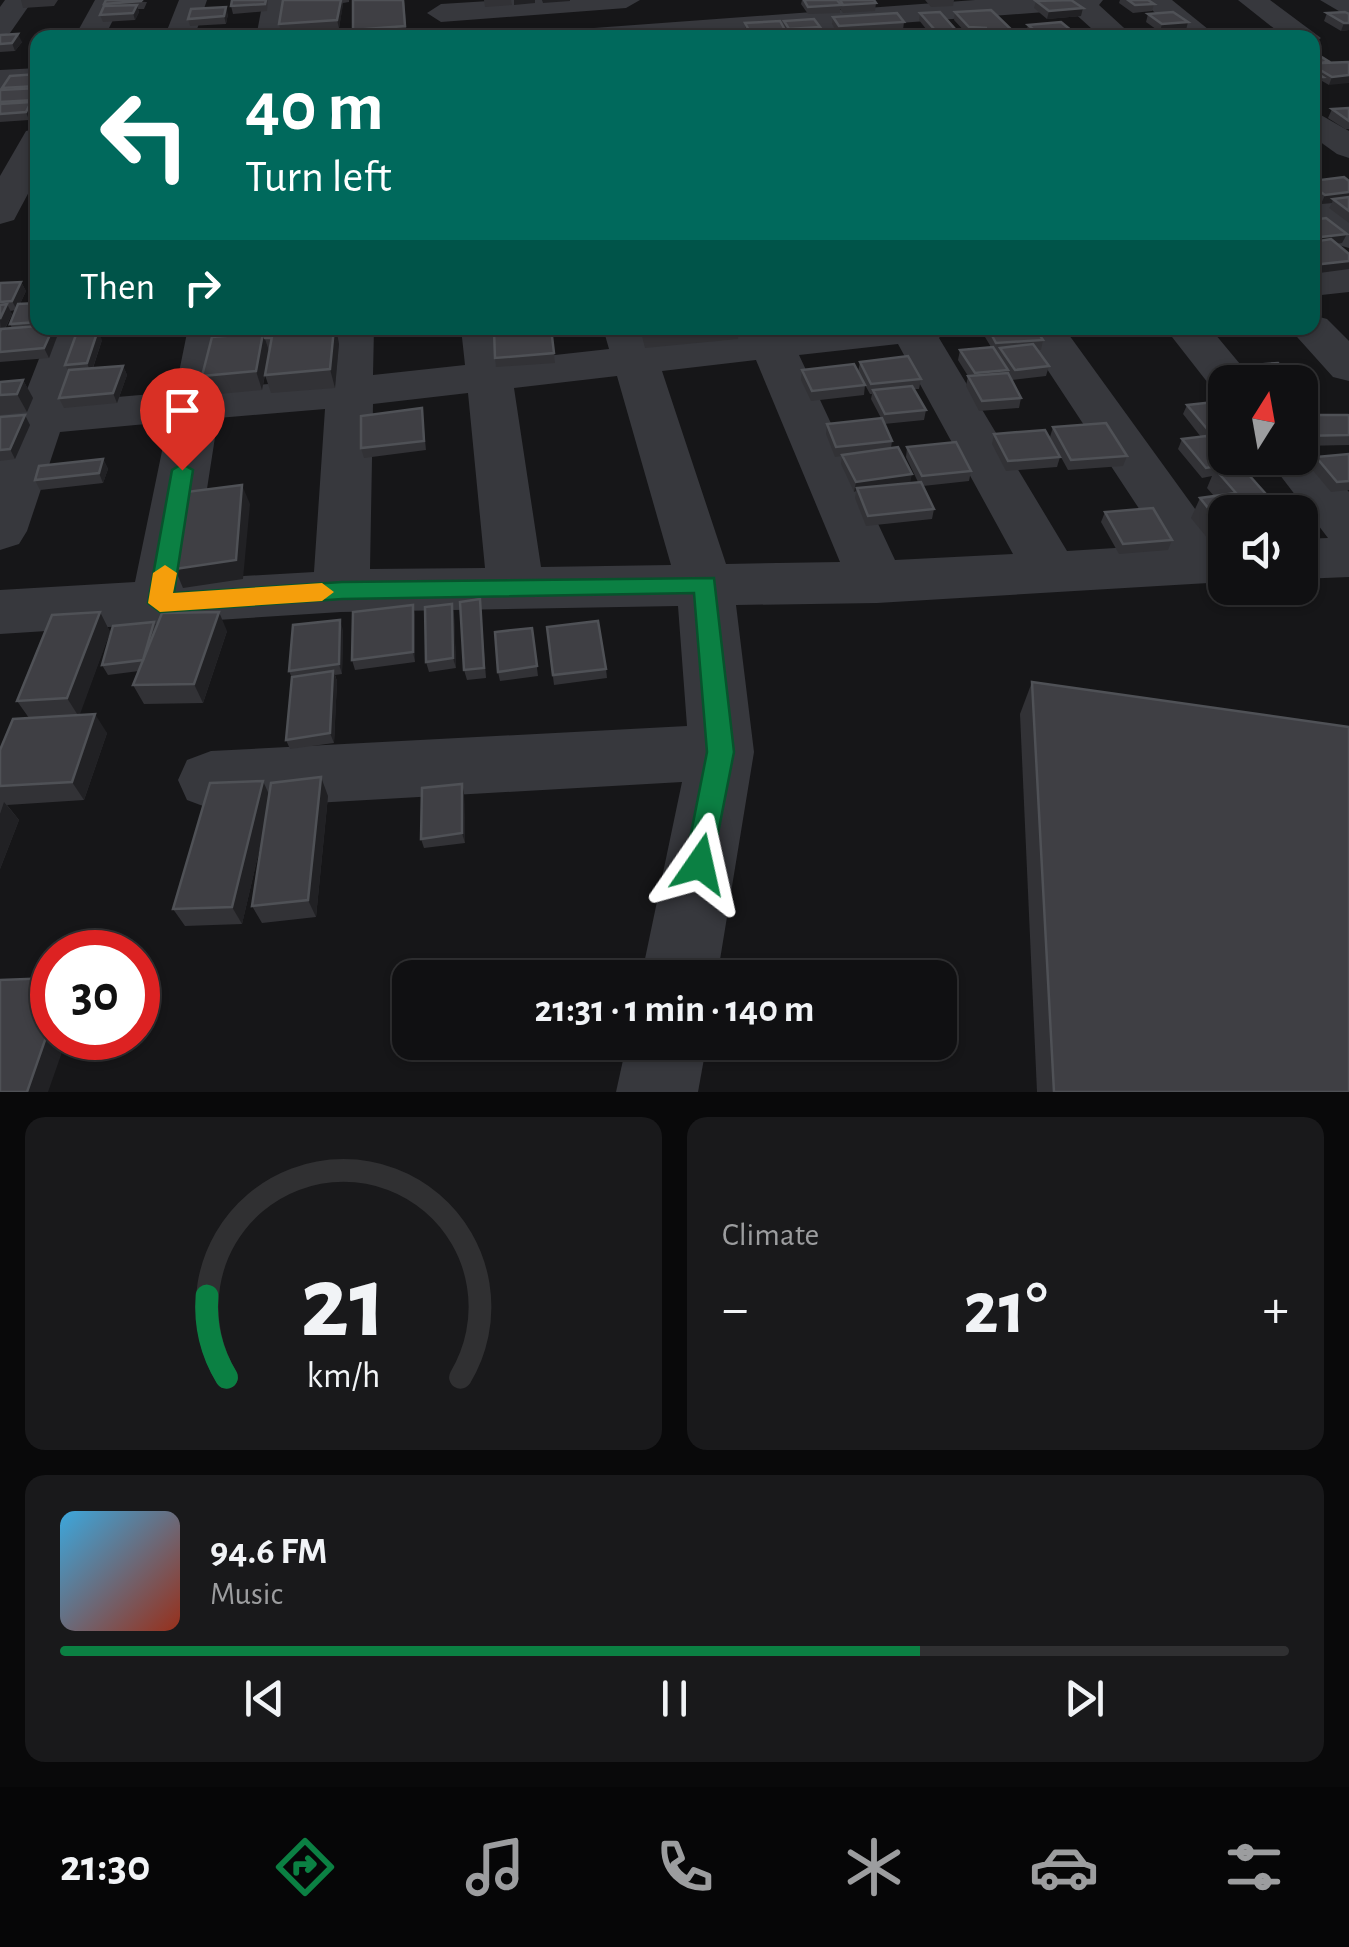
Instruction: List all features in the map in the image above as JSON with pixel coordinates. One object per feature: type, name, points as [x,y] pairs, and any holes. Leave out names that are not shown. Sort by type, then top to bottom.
[{"type":"street","points":[[0,27],[19,0]]},
{"type":"street","points":[[93,30],[109,0]]},
{"type":"street","points":[[182,30],[193,0]]},
{"type":"street","points":[[272,30],[277,0]]},
{"type":"street","points":[[442,17],[626,0]]},
{"type":"street","points":[[724,0],[741,30]]},
{"type":"street","points":[[798,30],[826,29],[900,14],[1090,0]]},
{"type":"street","points":[[1154,0],[1193,30]]},
{"type":"street","points":[[1252,0],[1296,30]]},
{"type":"street","points":[[1334,0],[1349,9]]},
{"type":"street","points":[[1078,1],[1111,30]]},
{"type":"street","points":[[992,7],[1014,30]]},
{"type":"street","points":[[900,14],[915,30]]},
{"type":"street","points":[[0,80],[30,78]]},
{"type":"street","points":[[1320,126],[1349,147]]},
{"type":"street","points":[[0,212],[30,154]]},
{"type":"street","points":[[1320,211],[1349,236]]},
{"type":"street","points":[[1320,282],[1349,279]]},
{"type":"street","points":[[0,530],[20,420],[68,335]]},
{"type":"street","points":[[160,603],[209,335]]},
{"type":"street","points":[[342,591],[352,335]]},
{"type":"street","points":[[484,335],[516,588]]},
{"type":"street","points":[[20,420],[487,377],[628,344],[768,335],[877,582]]},
{"type":"street","points":[[920,335],[1050,569]]},
{"type":"street","points":[[1047,335],[1208,553]]},
{"type":"street","points":[[1193,335],[1218,365]]},
{"type":"street","points":[[1318,335],[1349,367]]},
{"type":"street","points":[[628,344],[705,584],[721,752],[682,960]]},
{"type":"street","points":[[1306,475],[1349,527]]},
{"type":"street","points":[[1318,558],[1349,557]]},
{"type":"street","points":[[0,612],[342,591],[877,582],[1208,562]]},
{"type":"street","points":[[211,780],[721,752]]},
{"type":"street","points":[[657,1092],[663,1060]]},
{"type":"building","points":[[106,0],[142,0],[104,4]]},
{"type":"building","points":[[232,0],[266,0],[265,4],[231,6]]},
{"type":"building","points":[[283,0],[341,0],[337,20],[279,24]]},
{"type":"building","points":[[353,0],[403,0],[405,26],[353,30]]},
{"type":"building","points":[[804,0],[837,0],[841,5],[808,7]]},
{"type":"building","points":[[840,0],[874,0],[876,3],[843,5]]},
{"type":"building","points":[[1071,0],[1083,8],[1049,11],[1036,1]]},
{"type":"building","points":[[1128,0],[1148,0],[1154,4],[1135,5]]},
{"type":"building","points":[[137,5],[133,13],[100,15],[104,6]]},
{"type":"building","points":[[226,7],[224,16],[188,19],[191,9]]},
{"type":"building","points":[[991,10],[1012,30],[975,30],[987,28],[969,27],[955,12]]},
{"type":"building","points":[[940,12],[955,29],[935,30],[920,13]]},
{"type":"building","points":[[1173,12],[1188,22],[1162,24],[1148,14]]},
{"type":"building","points":[[897,13],[904,22],[839,26],[833,17]]},
{"type":"building","points":[[1327,13],[1349,14],[1349,23]]},
{"type":"building","points":[[814,19],[820,27],[789,29],[784,21]]},
{"type":"building","points":[[780,21],[785,30],[749,30],[745,23]]},
{"type":"building","points":[[1061,22],[1071,30],[1034,30],[1028,25]]},
{"type":"building","points":[[18,34],[12,43],[0,44],[0,35]]},
{"type":"building","points":[[1320,56],[1328,61],[1322,63],[1349,62],[1349,75],[1332,77],[1320,70]]},
{"type":"building","points":[[30,75],[30,86],[2,88],[10,76]]},
{"type":"building","points":[[30,88],[30,100],[0,102],[0,90]]},
{"type":"building","points":[[30,102],[26,112],[0,114],[0,104]]},
{"type":"building","points":[[1349,108],[1349,121],[1332,109]]},
{"type":"building","points":[[1344,177],[1349,181],[1349,192],[1325,195],[1320,192],[1320,180]]},
{"type":"building","points":[[1349,197],[1349,211],[1333,199]]},
{"type":"building","points":[[1326,218],[1347,234],[1320,237],[1320,219]]},
{"type":"building","points":[[1331,239],[1349,254],[1349,261],[1320,264],[1320,241]]},
{"type":"building","points":[[21,282],[12,301],[0,302],[0,283]]},
{"type":"building","points":[[30,303],[30,323],[10,324],[18,304]]},
{"type":"building","points":[[30,327],[30,335],[50,335],[44,348],[0,352],[1,329]]},
{"type":"building","points":[[76,335],[96,335],[87,363],[65,365]]},
{"type":"building","points":[[263,335],[256,371],[202,376],[212,337]]},
{"type":"building","points":[[272,335],[333,335],[330,369],[265,375]]},
{"type":"building","points":[[494,335],[552,335],[554,353],[495,358]]},
{"type":"building","points":[[992,335],[1040,335],[1043,340],[996,343]]},
{"type":"building","points":[[1033,344],[1049,366],[1015,370],[1000,348]]},
{"type":"building","points":[[993,347],[1008,370],[975,373],[960,350]]},
{"type":"building","points":[[908,356],[921,379],[871,384],[860,362]]},
{"type":"building","points":[[854,364],[865,385],[812,391],[802,370]]},
{"type":"building","points":[[123,366],[113,393],[59,398],[69,370]]},
{"type":"building","points":[[1008,373],[1021,398],[982,401],[968,376]]},
{"type":"building","points":[[23,380],[17,394],[0,395],[0,382]]},
{"type":"building","points":[[912,386],[926,410],[885,414],[873,390]]},
{"type":"building","points":[[1208,403],[1208,430],[1187,405]]},
{"type":"building","points":[[422,408],[424,441],[361,448],[361,416]]},
{"type":"building","points":[[25,415],[10,449],[0,450],[0,417]]},
{"type":"building","points":[[1318,415],[1348,415],[1349,435],[1318,436]]},
{"type":"building","points":[[882,418],[892,441],[836,447],[827,424]]},
{"type":"building","points":[[1106,423],[1127,456],[1071,460],[1053,427]]},
{"type":"building","points":[[1045,430],[1060,457],[1008,461],[994,434]]},
{"type":"building","points":[[1206,436],[1208,468],[1206,468],[1182,439]]},
{"type":"building","points":[[956,442],[971,471],[922,476],[907,447]]},
{"type":"building","points":[[898,447],[912,474],[856,482],[842,455]]},
{"type":"building","points":[[1349,454],[1349,481],[1337,482],[1318,457]]},
{"type":"building","points":[[103,459],[99,473],[35,480],[39,466]]},
{"type":"building","points":[[1220,475],[1249,475],[1267,495],[1222,495],[1236,493]]},
{"type":"building","points":[[921,482],[934,509],[868,516],[857,488]]},
{"type":"building","points":[[242,485],[236,560],[175,569],[186,492]]},
{"type":"building","points":[[1153,508],[1172,540],[1123,544],[1105,512]]},
{"type":"building","points":[[480,599],[484,668],[464,670],[460,602]]},
{"type":"building","points":[[452,604],[453,658],[426,662],[425,607]]},
{"type":"building","points":[[413,605],[413,652],[352,660],[353,612]]},
{"type":"building","points":[[100,612],[67,698],[17,701],[52,615]]},
{"type":"building","points":[[219,612],[194,684],[133,685],[162,613]]},
{"type":"building","points":[[340,620],[339,664],[289,671],[293,625]]},
{"type":"building","points":[[598,621],[606,669],[553,675],[547,627]]},
{"type":"building","points":[[154,622],[143,660],[102,665],[113,626]]},
{"type":"building","points":[[532,628],[537,666],[498,672],[495,632]]},
{"type":"building","points":[[333,671],[330,733],[286,740],[292,677]]},
{"type":"building","points":[[1032,682],[1349,727],[1349,1092],[1054,1092]]},
{"type":"building","points":[[95,714],[72,782],[0,786],[0,750],[13,719]]},
{"type":"building","points":[[321,777],[308,900],[252,906],[271,783]]},
{"type":"building","points":[[263,781],[232,907],[173,909],[210,783]]},
{"type":"building","points":[[462,784],[462,833],[421,839],[422,788]]},
{"type":"building","points":[[30,979],[30,1060],[38,1060],[27,1092],[0,1092],[0,980]]},
{"type":"slow traffic","points":[[165,573],[160,603],[322,592]]},
{"type":"route","points":[[182,470],[160,603],[342,591],[705,584],[721,752],[700,864]]}]
